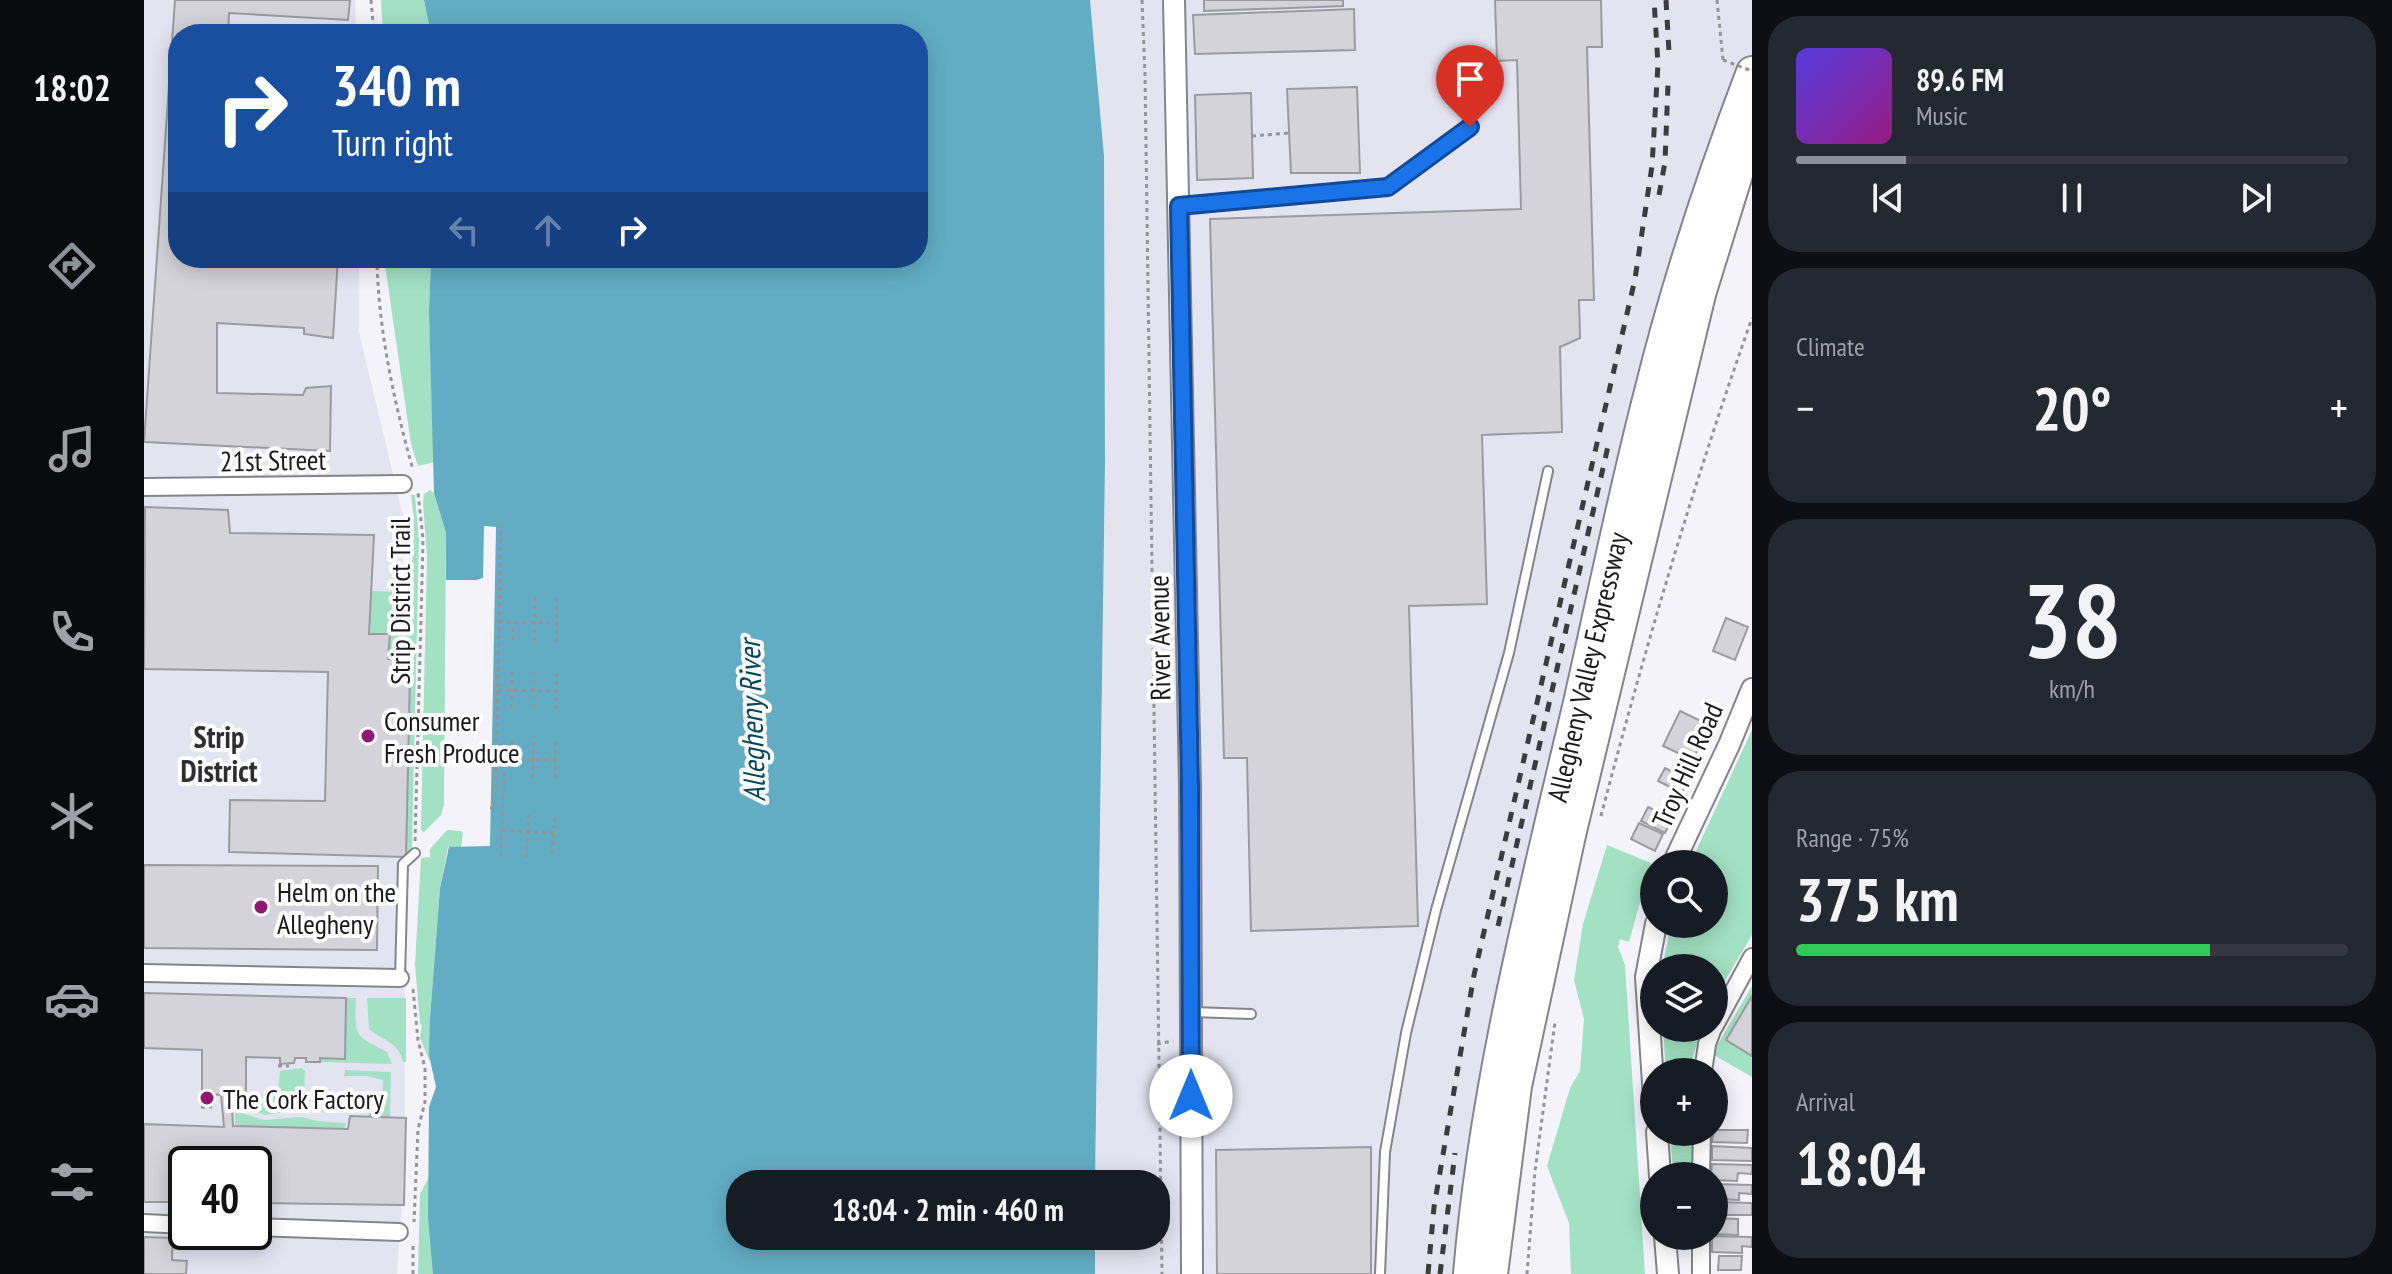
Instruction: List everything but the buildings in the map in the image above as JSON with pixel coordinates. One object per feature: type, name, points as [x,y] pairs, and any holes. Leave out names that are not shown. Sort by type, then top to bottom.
[{"type":"highway","points":[[1743,122],[1752,47]]},
{"type":"highway","name":"Allegheny Valley Expressway","points":[[1492,1274],[1516,1086],[1546,946],[1743,122],[1752,72]]},
{"type":"highway","name":"Allegheny Valley Expressway","points":[[1469,1274],[1493,1089],[1526,928],[1650,392],[1702,208],[1743,122]]},
{"type":"highway","points":[[1700,294],[1752,177]]},
{"type":"street","name":"River Avenue","points":[[1174,0],[1190,786],[1192,1274]]},
{"type":"street","name":"21st Street","points":[[144,487],[403,484]]},
{"type":"street","name":"Troy Hill Road","points":[[1680,850],[1752,689]]},
{"type":"street","points":[[1651,1058],[1646,977],[1653,938]]},
{"type":"street","points":[[1728,1001],[1752,957]]},
{"type":"street","points":[[144,973],[406,983]]},
{"type":"street","points":[[144,1223],[168,1224]]},
{"type":"street","points":[[272,1227],[409,1230]]},
{"type":"street","points":[[1666,1250],[1668,1274]]},
{"type":"street","points":[[1701,1250],[1701,1274]]},
{"type":"lane","points":[[1179,206],[1388,187],[1470,127]]},
{"type":"lane","points":[[1380,1274],[1385,1152],[1406,1033],[1436,910],[1509,653],[1548,471]]},
{"type":"lane","points":[[406,983],[403,864],[415,853]]},
{"type":"lane","points":[[1191,1012],[1251,1014]]},
{"type":"path","points":[[371,0],[373,24]]},
{"type":"path","points":[[1142,0],[1162,1274]]},
{"type":"path","points":[[1717,0],[1723,60],[1752,72]]},
{"type":"path","points":[[1252,136],[1289,133]]},
{"type":"path","name":"Strip District Trail","points":[[377,268],[386,344],[418,494],[423,539],[415,853]]},
{"type":"path","points":[[1601,816],[1628,711],[1681,532],[1752,318]]},
{"type":"path","points":[[490,808],[494,808],[496,759],[501,526]]},
{"type":"path","points":[[535,596],[535,641]]},
{"type":"path","points":[[557,598],[557,642]]},
{"type":"path","points":[[499,622],[557,623]]},
{"type":"path","points":[[513,623],[513,640]]},
{"type":"path","points":[[511,708],[512,672]]},
{"type":"path","points":[[534,672],[534,709]]},
{"type":"path","points":[[556,709],[557,672]]},
{"type":"path","points":[[498,690],[556,691]]},
{"type":"path","points":[[511,760],[512,741]]},
{"type":"path","points":[[533,778],[534,741]]},
{"type":"path","points":[[555,742],[555,778]]},
{"type":"path","points":[[496,759],[555,760]]},
{"type":"path","points":[[501,856],[504,760]]},
{"type":"path","points":[[526,858],[529,812]]},
{"type":"path","points":[[552,853],[555,814]]},
{"type":"path","points":[[502,830],[554,833]]},
{"type":"path","points":[[406,983],[425,1068],[425,1102],[418,1129],[409,1230],[413,1274]]},
{"type":"path","points":[[1527,1274],[1535,1171],[1556,1021]]},
{"type":"path","points":[[278,1066],[289,1066]]},
{"type":"path","points":[[201,1107],[212,1107]]},
{"type":"shaded area","points":[[144,0],[355,0],[356,24],[168,24],[168,268],[359,268],[359,332],[403,516],[405,1166],[397,1274],[144,1274]]},
{"type":"shaded area","points":[[1090,0],[1752,0],[1752,72],[1469,1274],[1095,1274],[1095,1250],[1170,1250],[1170,1170],[1095,1170],[1105,462],[1104,156]]},
{"type":"green space","points":[[381,0],[424,0],[429,24],[382,24]]},
{"type":"green space","points":[[385,268],[431,268],[434,462],[418,466],[411,444]]},
{"type":"green space","points":[[430,490],[434,493],[446,533],[444,805],[441,815],[424,832],[421,830],[427,556],[423,503],[424,494]]},
{"type":"green space","points":[[411,495],[415,495],[419,541],[412,847],[406,857],[410,673],[397,673],[397,659],[388,659],[389,634],[369,634],[371,591],[411,592],[414,519]]},
{"type":"green space","points":[[1752,730],[1752,935],[1728,975],[1728,954],[1665,954],[1668,938],[1728,938],[1728,850],[1696,850]]},
{"type":"green space","points":[[447,830],[463,833],[461,847],[448,847],[440,888],[430,1018],[430,1062],[420,1038],[422,1025],[415,965],[421,858],[430,857],[430,849]]},
{"type":"green space","points":[[1607,845],[1640,858],[1640,902],[1629,942],[1620,939],[1618,947],[1625,965],[1640,1197],[1640,1250],[1643,1250],[1645,1274],[1571,1274],[1569,1223],[1547,1166],[1570,1088],[1580,1071],[1584,1019],[1574,980],[1583,924]]},
{"type":"green space","points":[[1752,986],[1752,1077],[1728,1063],[1728,1058],[1712,1054],[1719,1042],[1728,1042],[1728,1027]]},
{"type":"green space","points":[[346,998],[356,998],[358,1033],[387,1052],[392,1064],[320,1062],[320,1058],[345,1058]]},
{"type":"green space","points":[[367,998],[406,998],[406,1062],[403,1062],[394,1045],[369,1029]]},
{"type":"green space","points":[[1664,1042],[1698,1042],[1693,1058],[1665,1058]]},
{"type":"green space","points":[[302,1068],[305,1071],[304,1100],[298,1110],[265,1115],[240,1105],[240,1102],[257,1094],[278,1093],[280,1071]]},
{"type":"green space","points":[[345,1070],[391,1072],[390,1117],[368,1116],[369,1110],[360,1110],[360,1106],[382,1105],[383,1080],[344,1076]]},
{"type":"green space","points":[[235,1111],[264,1120],[301,1117],[346,1123],[344,1129],[235,1126]]},
{"type":"green space","points":[[1671,1146],[1693,1146],[1693,1162],[1672,1162]]},
{"type":"green space","points":[[429,1177],[433,1274],[418,1274],[420,1194]]},
{"type":"water","name":"Allegheny River","points":[[424,0],[1090,0],[1104,156],[1105,462],[1095,1170],[726,1170],[726,1250],[1095,1250],[1095,1274],[433,1274],[428,1217],[429,1107],[436,1087],[429,1055],[440,888],[449,847],[490,846],[496,527],[484,526],[483,578],[446,580],[446,533],[434,493],[431,268],[928,268],[928,24],[429,24]]},
{"type":"railway","points":[[1428,1274],[1434,1207],[1474,975],[1635,279],[1652,166],[1658,64],[1654,0]]},
{"type":"railway","points":[[1666,0],[1669,52]]},
{"type":"railway","points":[[1659,195],[1665,162],[1668,84]]},
{"type":"railway","points":[[1498,926],[1609,442]]},
{"type":"railway","points":[[1440,1274],[1455,1153]]},
{"type":"place","name":"Consumer Fresh Produce","points":[[368,736]]},
{"type":"place","name":"Helm on the Allegheny","points":[[261,907]]},
{"type":"place","name":"The Cork Factory","points":[[207,1098]]},
{"type":"district","name":"Strip District","points":[[219,753]]},
{"type":"route","points":[[1191,1096],[1190,786],[1179,206],[1388,187],[1470,127]]}]
